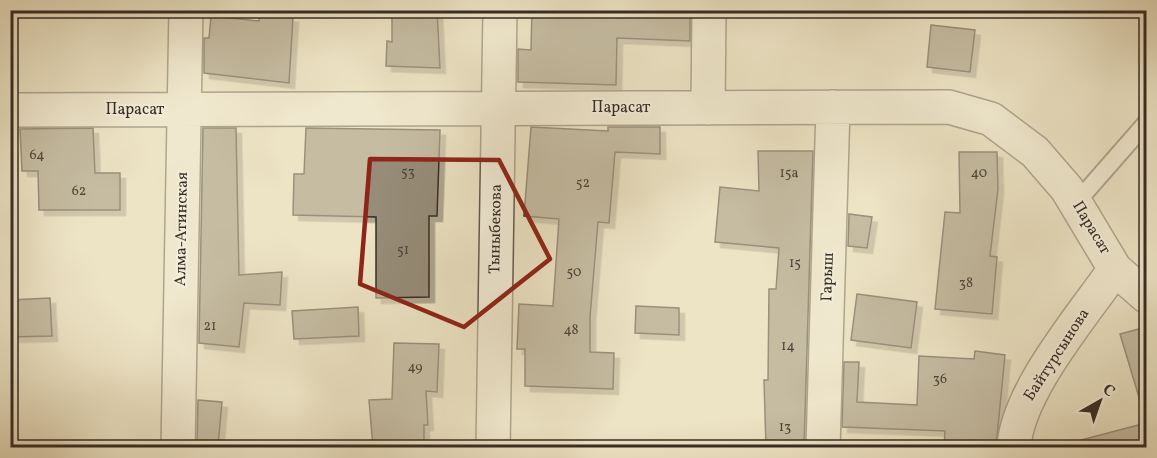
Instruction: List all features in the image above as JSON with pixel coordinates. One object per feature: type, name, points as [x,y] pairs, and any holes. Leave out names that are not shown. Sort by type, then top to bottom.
[{"type":"street","name":"Алма-Атинская","points":[[178,447],[186,10]]},
{"type":"street","name":"Тыныбекова","points":[[493,447],[500,10]]},
{"type":"street","points":[[708,108],[709,10]]},
{"type":"street","name":"Гарыш","points":[[823,447],[833,107]]},
{"type":"street","name":"Парасат","points":[[10,110],[949,107],[991,118],[1035,152],[1067,189],[1115,269],[1146,296]]},
{"type":"street","points":[[1115,269],[1146,262]]},
{"type":"street","name":"Байтурсынова","points":[[1014,447],[1015,430],[1027,396],[1115,269]]},
{"type":"lane","points":[[1076,203],[1146,123]]},
{"type":"highlighted area","points":[[370,159],[499,160],[550,259],[464,327],[360,284]]},
{"type":"building","points":[[392,10],[437,10],[440,68],[386,66],[387,41],[392,42]]},
{"type":"building","points":[[532,10],[690,10],[690,41],[617,38],[616,85],[518,82],[518,49],[531,50]]},
{"type":"building","points":[[259,15],[293,17],[289,83],[204,73],[204,38],[209,38],[211,16],[259,21]]},
{"type":"building","points":[[931,25],[975,30],[970,72],[927,67]]},
{"type":"building","points":[[531,127],[608,131],[608,127],[660,127],[660,154],[615,152],[609,223],[598,222],[590,317],[590,352],[614,353],[613,389],[525,386],[525,349],[517,349],[519,304],[553,306],[559,219],[524,216]]},
{"type":"building","points":[[93,128],[95,173],[120,173],[120,210],[39,210],[38,171],[22,171],[20,129]]},
{"type":"building","points":[[203,128],[236,128],[239,275],[282,272],[280,305],[244,303],[239,347],[199,343]]},
{"type":"building","points":[[306,128],[440,130],[437,216],[429,216],[429,297],[376,298],[376,217],[293,215],[294,174],[304,174]]},
{"type":"building","points":[[758,151],[813,151],[804,447],[766,447],[764,380],[768,380],[769,289],[776,289],[779,248],[715,242],[720,187],[759,191]]},
{"type":"building","points":[[959,152],[997,152],[998,189],[990,256],[997,257],[992,314],[935,309],[945,212],[960,213]]},
{"type":"building","points":[[849,214],[872,217],[867,248],[848,246]]},
{"type":"building","points":[[857,294],[917,302],[911,348],[851,340]]},
{"type":"building","points":[[50,298],[52,336],[10,337],[10,300]]},
{"type":"building","points":[[636,306],[679,308],[679,335],[635,333]]},
{"type":"building","points":[[358,307],[359,336],[294,339],[292,311]]},
{"type":"building","points":[[1146,327],[1146,403],[1141,404],[1120,334]]},
{"type":"building","points":[[394,343],[439,344],[437,392],[426,391],[428,425],[424,425],[424,447],[373,447],[369,400],[392,399]]},
{"type":"building","points":[[975,351],[1005,355],[996,447],[944,447],[945,431],[842,427],[844,362],[859,362],[857,402],[917,405],[919,356],[974,359]]},
{"type":"building","points":[[198,400],[222,402],[218,445],[197,443]]},
{"type":"building","points":[[1146,423],[1146,447],[1082,447],[1081,440]]}]
